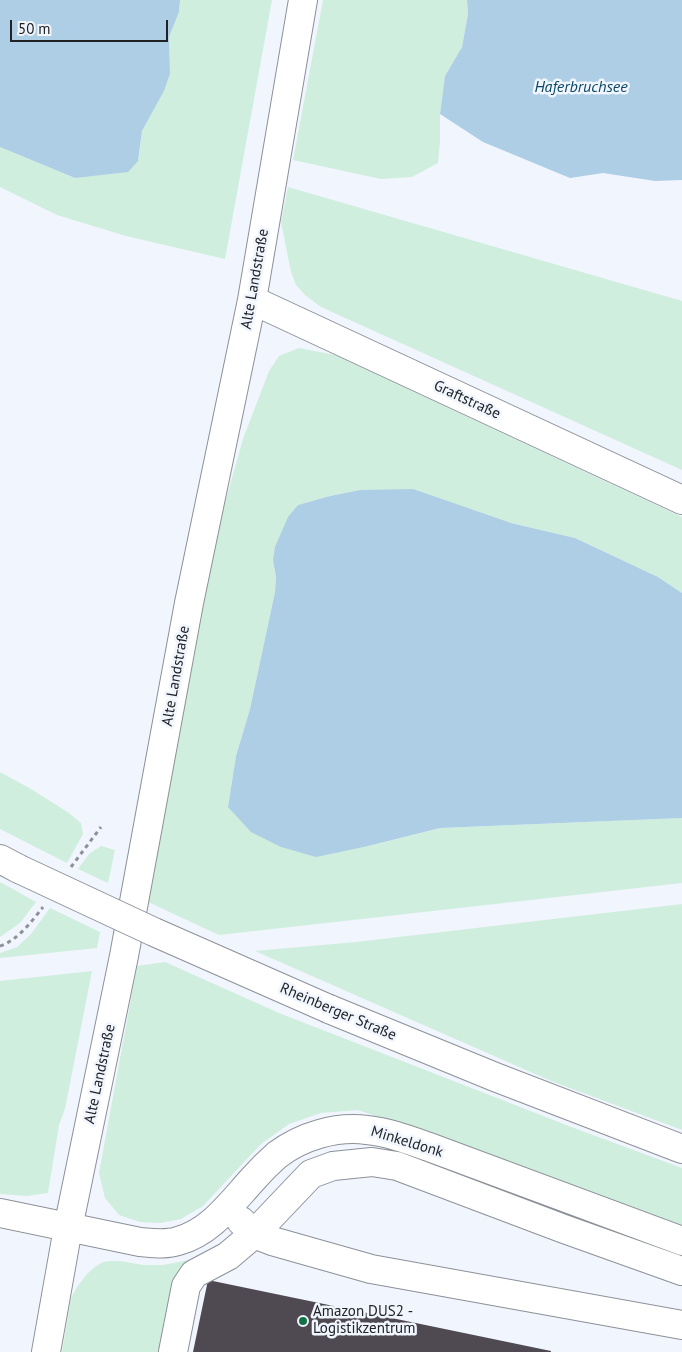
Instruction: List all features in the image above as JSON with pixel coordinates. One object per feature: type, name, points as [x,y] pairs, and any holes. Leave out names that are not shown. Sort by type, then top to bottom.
[{"type":"street","name":"Alte Landstraße","points":[[46,1352],[68,1228],[122,966],[189,603],[252,300],[303,0]]},
{"type":"street","name":"Graftstraße","points":[[252,300],[682,500]]},
{"type":"street","name":"Rheinberger Straße","points":[[10,864],[154,932],[328,1009],[495,1077],[682,1149]]},
{"type":"street","name":"Minkeldonk","points":[[0,1213],[140,1242],[160,1244],[177,1242],[206,1228],[228,1208],[277,1155],[317,1134],[338,1129],[366,1129],[394,1135],[429,1147],[682,1241]]},
{"type":"street","points":[[173,1352],[186,1286],[194,1274],[228,1256],[254,1234],[311,1174],[333,1166],[372,1162],[397,1166],[682,1271]]},
{"type":"street","points":[[228,1208],[254,1234],[272,1242],[370,1269],[682,1325]]},
{"type":"green space","points":[[180,0],[272,0],[225,259],[126,236],[57,215],[0,187],[0,147],[75,178],[138,161],[142,131],[164,91],[170,74],[169,37],[179,12]]},
{"type":"green space","points":[[323,0],[467,0],[468,14],[462,47],[445,76],[440,114],[438,163],[412,177],[381,179],[293,160]]},
{"type":"green space","points":[[288,187],[682,301],[682,470],[321,307],[305,295],[296,285],[291,272],[281,222]]},
{"type":"green space","points":[[299,348],[335,355],[682,517],[682,593],[658,577],[575,538],[511,523],[360,490],[298,505],[273,560],[276,577],[275,592],[250,709],[236,756],[228,807],[368,846],[440,828],[682,818],[682,883],[219,935],[148,902],[219,524],[243,439],[269,371],[279,356]]},
{"type":"green space","points":[[0,772],[31,789],[69,813],[81,823],[83,834],[67,863],[0,829]]},
{"type":"green space","points":[[101,846],[115,850],[108,883],[78,869],[89,854]]},
{"type":"green space","points":[[0,882],[36,902],[20,923],[0,937]]},
{"type":"green space","points":[[682,904],[682,1130],[551,1081],[255,951],[356,942]]},
{"type":"green space","points":[[50,908],[100,932],[97,948],[0,958],[0,953],[17,947],[31,934]]},
{"type":"green space","points":[[165,962],[279,1013],[682,1168],[682,1228],[501,1160],[358,1110],[321,1113],[289,1124],[261,1144],[203,1206],[181,1219],[160,1223],[140,1222],[119,1215],[105,1198],[99,1173],[137,966]]},
{"type":"green space","points":[[92,971],[65,1109],[59,1125],[48,1193],[27,1196],[0,1194],[0,981]]},
{"type":"green space","points":[[189,1260],[170,1352],[62,1352],[71,1298],[87,1274],[96,1266],[103,1262],[111,1261],[143,1265],[163,1265]]},
{"type":"water","points":[[0,0],[180,0],[179,12],[169,37],[170,74],[164,91],[142,131],[138,161],[128,172],[75,178],[0,147]]},
{"type":"water","name":"Haferbruchsee","points":[[467,0],[682,0],[682,180],[655,181],[603,173],[570,178],[483,142],[440,114],[445,76],[462,47],[468,14]]},
{"type":"water","points":[[413,489],[511,523],[575,538],[658,577],[682,593],[682,818],[440,828],[316,857],[281,847],[251,832],[228,807],[236,756],[250,709],[275,592],[276,577],[273,560],[275,547],[288,517],[298,505],[330,496],[360,490]]},
{"type":"building","name":"Amazon DUS2 - Logistikzentrum","points":[[208,1280],[551,1351],[551,1352],[193,1352]]},
{"type":"place","name":"Amazon DUS2 - Logistikzentrum","points":[[303,1321]]}]
